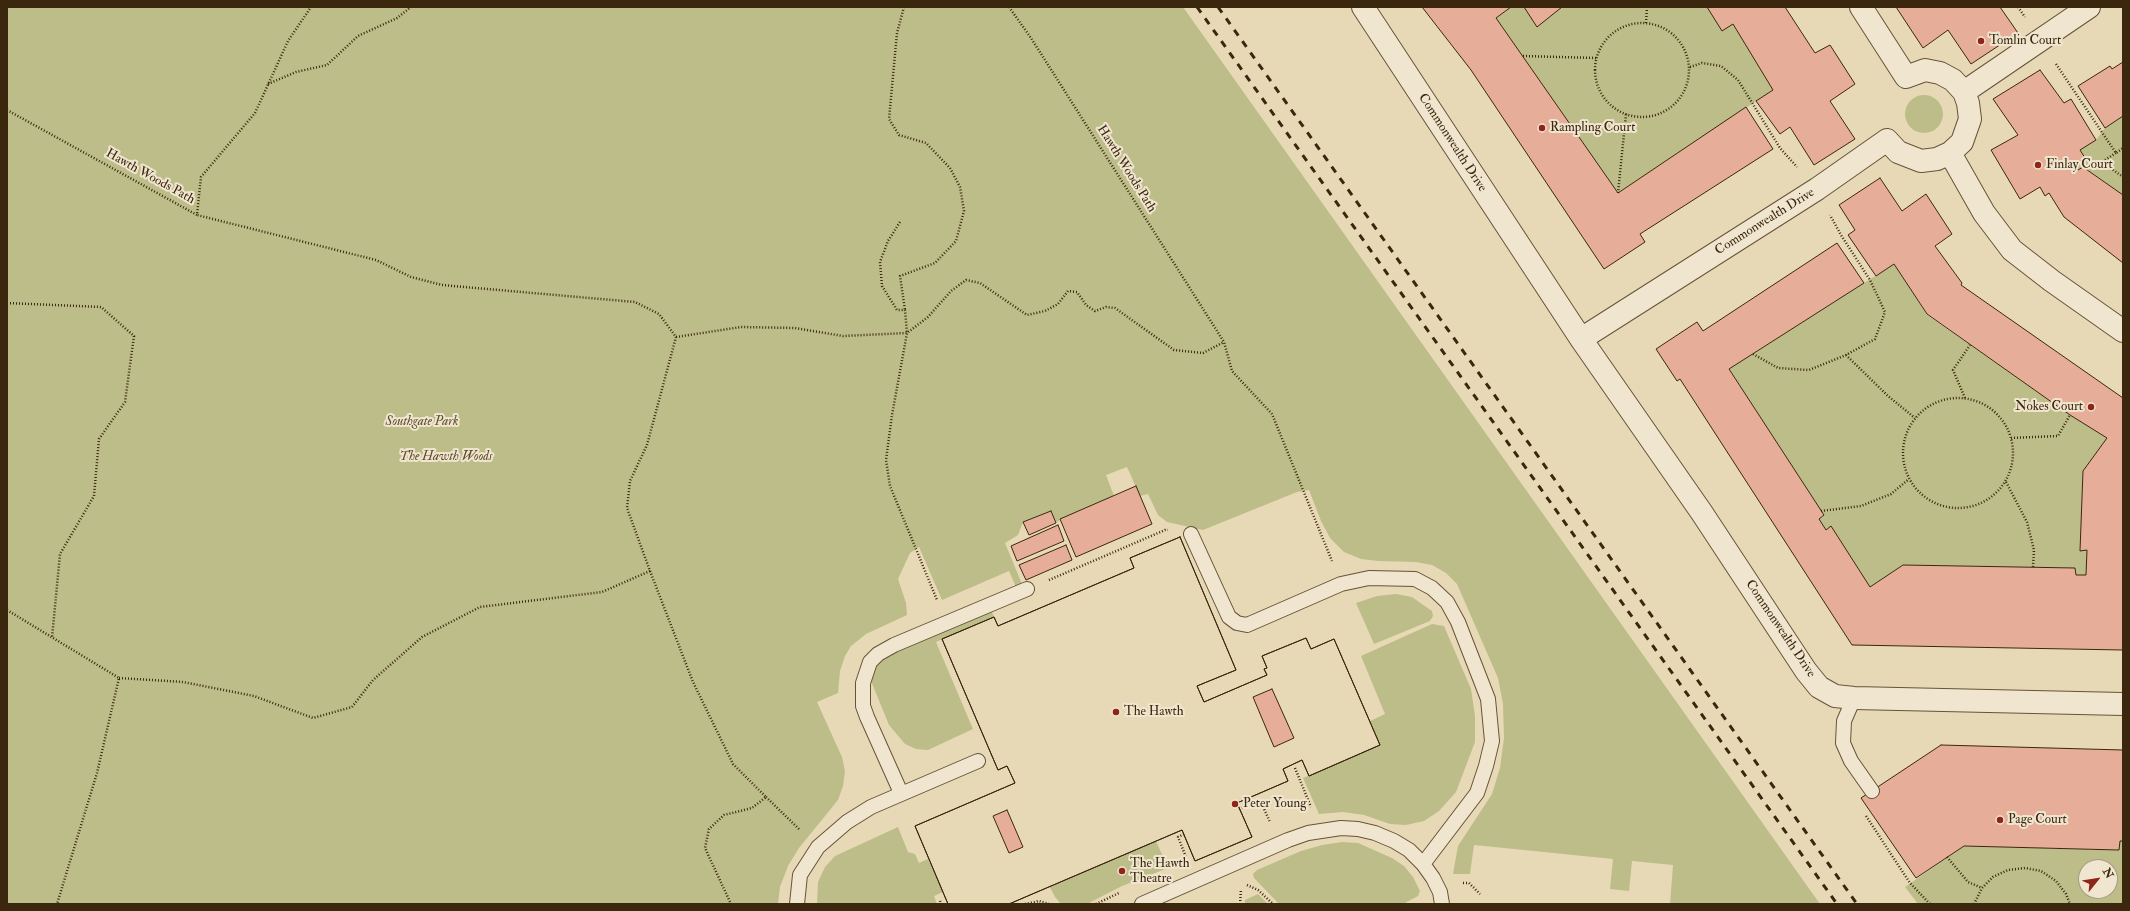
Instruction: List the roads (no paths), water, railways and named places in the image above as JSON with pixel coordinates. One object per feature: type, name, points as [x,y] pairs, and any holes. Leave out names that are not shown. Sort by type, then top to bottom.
[{"type":"street","name":"Commonwealth Drive","points":[[1363,7],[1581,339],[1702,513],[1806,671],[1819,687],[1835,696],[1854,698],[2123,704]]},
{"type":"street","points":[[1861,7],[1906,77],[1925,70],[1940,73],[1953,80],[1964,92],[2089,7]]},
{"type":"street","name":"Commonwealth Drive","points":[[1581,339],[1817,189],[1887,140],[1898,152],[1912,159],[1921,161],[1937,159],[1950,153],[1962,142],[1968,128],[1970,119],[1968,103],[1964,92]]},
{"type":"street","points":[[1950,153],[1984,213],[2012,250],[2052,282],[2123,331]]},
{"type":"lane","points":[[1191,534],[1229,617],[1237,624],[1247,625],[1342,584],[1370,578],[1415,579],[1432,588],[1447,602],[1458,622],[1488,699],[1492,741],[1486,766],[1477,792],[1423,864]]},
{"type":"lane","points":[[901,793],[866,717],[862,695],[866,672],[870,662],[878,654],[946,623],[1027,589]]},
{"type":"lane","points":[[1854,698],[1844,721],[1843,743],[1851,761],[1872,791]]},
{"type":"lane","points":[[797,904],[800,875],[818,847],[853,818],[871,807],[901,793],[978,761]]},
{"type":"lane","points":[[1142,904],[1288,840],[1326,829],[1352,828],[1375,833],[1394,841],[1409,850],[1423,864],[1440,892],[1442,904]]},
{"type":"railway","points":[[1197,7],[1837,904]]},
{"type":"railway","points":[[1218,7],[1857,904]]},
{"type":"place","name":"Tomlin Court","points":[[1981,41]]},
{"type":"place","name":"Rampling Court","points":[[1542,128]]},
{"type":"place","name":"Finlay Court","points":[[2038,165]]},
{"type":"place","name":"Nokes Court","points":[[2091,407]]},
{"type":"place","name":"The Hawth","points":[[1116,712]]},
{"type":"place","name":"Peter Young","points":[[1235,804]]},
{"type":"place","name":"Page Court","points":[[2000,820]]},
{"type":"place","name":"The Hawth Theatre","points":[[1122,871]]},
{"type":"park label","name":"Southgate Park","points":[[422,422]]},
{"type":"park label","name":"The Hawth Woods","points":[[446,457]]}]
